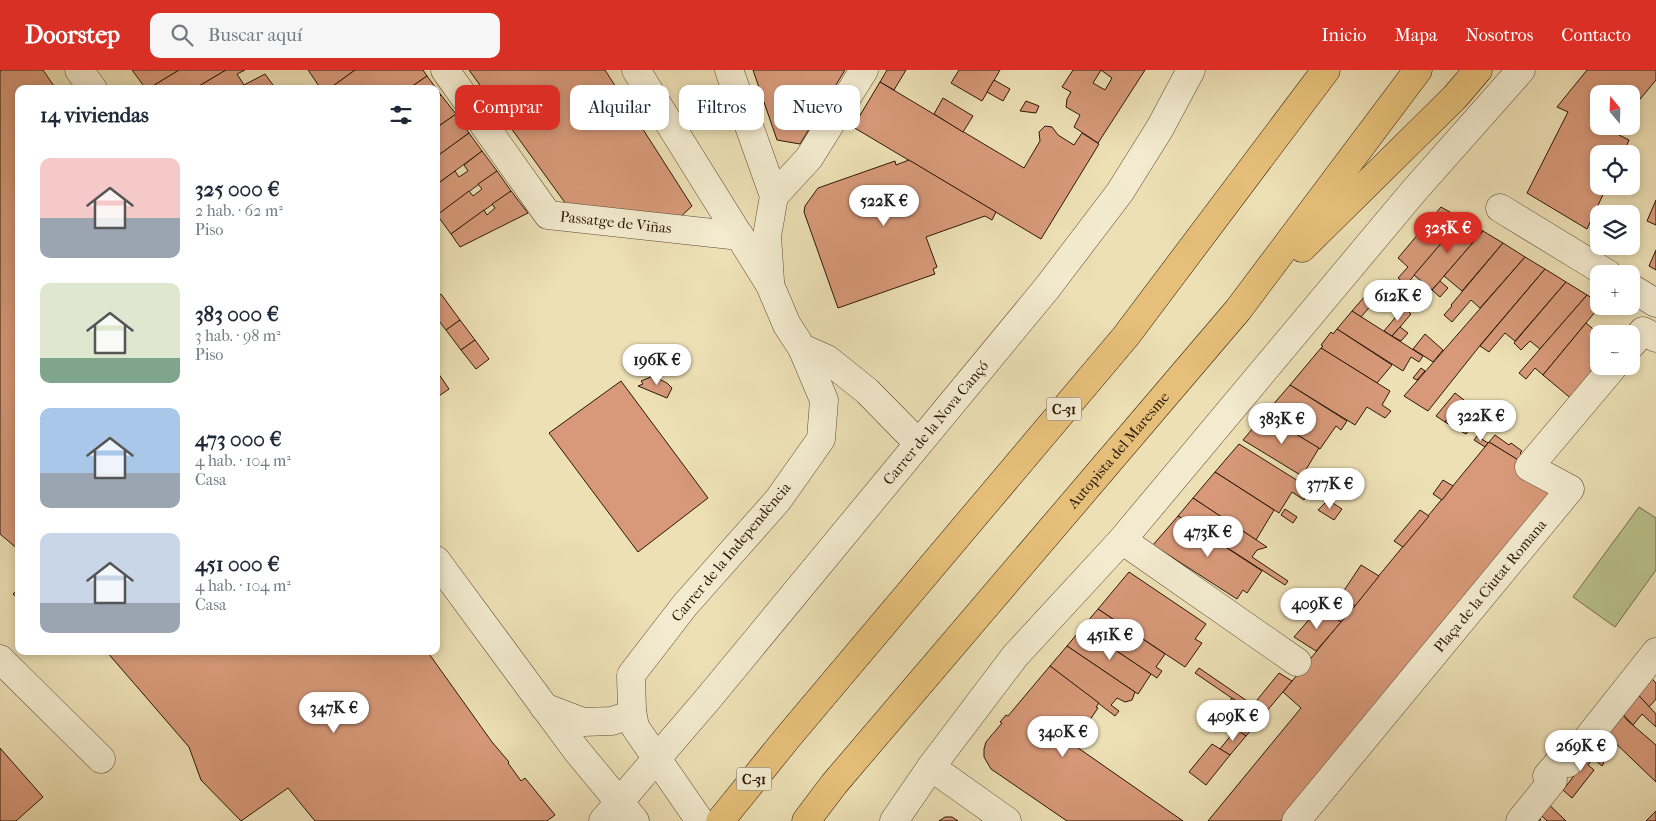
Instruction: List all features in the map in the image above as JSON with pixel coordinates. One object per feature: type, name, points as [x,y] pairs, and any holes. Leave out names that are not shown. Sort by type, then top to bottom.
[{"type":"highway","name":"C-31","points":[[720,821],[788,737],[1126,336],[1326,70]]},
{"type":"highway","name":"Autopista del Maresme","points":[[806,821],[834,784],[1238,310],[1418,70]]},
{"type":"highway","points":[[1238,310],[1455,97],[1478,70]]},
{"type":"street","points":[[79,70],[90,85]]},
{"type":"street","name":"Passatge de Viñas","points":[[445,70],[548,215],[740,236]]},
{"type":"street","name":"Carrer de la Independència","points":[[636,70],[770,285],[787,325],[802,348],[824,400],[822,438],[778,500],[685,605],[631,675],[632,711],[635,728],[700,821]]},
{"type":"street","points":[[729,70],[774,196],[767,236],[770,285]]},
{"type":"street","points":[[774,196],[809,158],[864,70]]},
{"type":"street","name":"Carrer de la Nova Cançó","points":[[619,814],[656,758],[713,693],[1047,288],[1120,192],[1160,128],[1191,70]]},
{"type":"street","points":[[894,821],[931,767],[1015,656],[1122,540],[1407,199],[1521,70]]},
{"type":"street","points":[[1500,208],[1593,265]]},
{"type":"street","points":[[1640,293],[1656,303]]},
{"type":"street","points":[[1640,335],[1643,331],[1656,338]]},
{"type":"street","points":[[802,348],[827,359],[867,391],[918,443]]},
{"type":"street","name":"Plaça de la Ciutat Romana","points":[[1296,821],[1570,489],[1529,467],[1606,375]]},
{"type":"street","points":[[1122,540],[1298,662]]},
{"type":"street","points":[[440,565],[577,751],[619,814]]},
{"type":"street","points":[[1520,821],[1553,780],[1547,776],[1559,762],[1568,763],[1656,652]]},
{"type":"street","points":[[0,660],[101,759]]},
{"type":"street","points":[[544,707],[583,722],[612,721],[630,715],[632,711]]},
{"type":"street","points":[[931,767],[1007,821]]},
{"type":"green space","points":[[1639,507],[1656,518],[1656,570],[1615,627],[1573,597]]},
{"type":"building","points":[[1,70],[43,70],[53,85],[15,85],[15,547],[0,534]]},
{"type":"building","points":[[132,70],[179,70],[155,85],[143,85]]},
{"type":"building","points":[[179,70],[226,70],[201,85],[155,85]]},
{"type":"building","points":[[226,70],[245,70],[237,74],[244,85],[201,85]]},
{"type":"building","points":[[308,70],[355,70],[334,85],[318,85]]},
{"type":"building","points":[[355,70],[423,70],[427,76],[414,85],[334,85]]},
{"type":"building","points":[[469,70],[605,70],[615,85],[570,85],[570,130],[643,130],[692,206],[674,223],[571,211],[512,130],[560,130],[560,85],[480,85]]},
{"type":"building","points":[[753,70],[845,70],[836,85],[774,85],[774,130],[809,130],[800,144],[777,140],[764,102],[764,85],[758,85]]},
{"type":"building","points":[[887,70],[906,70],[894,90],[880,82]]},
{"type":"building","points":[[959,70],[1000,70],[982,101],[951,83]]},
{"type":"building","points":[[1073,70],[1101,70],[1145,70],[1098,143],[1074,127],[1080,115],[1066,107],[1067,99],[1071,92],[1062,87]],"holes":[[[1101,70],[1112,78],[1105,90],[1093,83]]]},
{"type":"building","points":[[1587,70],[1656,70],[1656,80],[1640,99],[1640,85],[1590,85],[1590,135],[1619,135],[1629,140],[1627,145],[1590,145],[1590,195],[1603,195],[1598,205],[1590,205],[1590,223],[1587,229],[1527,193],[1568,112],[1557,107]]},
{"type":"building","points":[[265,74],[273,85],[244,85]]},
{"type":"building","points":[[427,76],[434,85],[414,85]]},
{"type":"building","points":[[994,80],[1010,89],[1003,101],[987,92]]},
{"type":"building","points":[[880,82],[1024,168],[1040,141],[1039,132],[1045,126],[1052,127],[1058,135],[1074,145],[1082,133],[1099,144],[1041,239],[858,130],[860,130],[860,115]]},
{"type":"building","points":[[441,95],[455,115],[440,125],[440,96]]},
{"type":"building","points":[[943,98],[973,116],[963,132],[934,114]]},
{"type":"building","points":[[1026,101],[1039,106],[1036,113],[1020,111]]},
{"type":"building","points":[[455,115],[455,130],[467,130],[469,133],[440,154],[440,125]]},
{"type":"building","points":[[469,133],[482,151],[440,182],[440,154]]},
{"type":"building","points":[[482,151],[497,171],[440,213],[440,182],[455,171],[459,177],[468,171],[464,165]]},
{"type":"building","points":[[909,160],[996,212],[992,220],[985,216],[926,237],[937,267],[933,269],[935,274],[838,308],[804,212],[805,206],[818,188],[895,161],[896,165]]},
{"type":"building","points":[[497,171],[511,191],[451,234],[440,219],[440,213],[469,191],[473,196],[482,189],[478,184]]},
{"type":"building","points":[[511,191],[528,213],[460,247],[451,234],[484,210],[487,215],[495,208],[492,204]]},
{"type":"building","points":[[1656,200],[1656,225],[1647,221]]},
{"type":"building","points":[[1441,207],[1462,219],[1406,285],[1398,278],[1408,267],[1398,258]]},
{"type":"building","points":[[1462,219],[1483,231],[1432,290],[1414,275]]},
{"type":"building","points":[[1483,231],[1503,243],[1462,291],[1444,276]]},
{"type":"building","points":[[1503,243],[1525,257],[1480,308],[1471,300],[1452,322],[1444,315]]},
{"type":"building","points":[[1656,250],[1656,270],[1649,266]]},
{"type":"building","points":[[1525,257],[1545,269],[1482,343],[1428,411],[1404,396]]},
{"type":"building","points":[[1545,269],[1566,282],[1515,341],[1505,333],[1489,352],[1480,346]]},
{"type":"building","points":[[1440,281],[1448,288],[1440,297],[1432,290]]},
{"type":"building","points":[[1566,282],[1587,295],[1540,349],[1530,341],[1521,350],[1514,343]]},
{"type":"building","points":[[440,295],[460,320],[446,330],[440,322]]},
{"type":"building","points":[[1366,295],[1374,302],[1361,317],[1352,311]]},
{"type":"building","points":[[1587,295],[1590,297],[1590,315],[1593,315],[1543,375],[1535,368],[1526,379],[1519,373]]},
{"type":"building","points":[[1404,307],[1411,314],[1392,336],[1384,331]]},
{"type":"building","points":[[1352,311],[1423,356],[1419,362],[1411,357],[1403,371],[1337,329]]},
{"type":"building","points":[[460,320],[475,340],[461,350],[446,330]]},
{"type":"building","points":[[1586,323],[1590,326],[1590,375],[1595,375],[1580,406],[1543,375]]},
{"type":"building","points":[[1400,327],[1408,333],[1401,341],[1392,336]]},
{"type":"building","points":[[1337,329],[1392,365],[1377,383],[1321,348],[1323,346],[1321,345],[1331,332],[1333,334]]},
{"type":"building","points":[[1425,334],[1443,350],[1433,362],[1413,349]]},
{"type":"building","points":[[475,340],[489,359],[476,369],[461,350]]},
{"type":"building","points":[[1321,348],[1390,391],[1382,405],[1391,411],[1385,418],[1367,407],[1355,425],[1290,385]]},
{"type":"building","points":[[1421,368],[1425,371],[1417,380],[1413,378]]},
{"type":"building","points":[[440,376],[449,389],[440,395]]},
{"type":"building","points":[[653,376],[667,383],[672,388],[667,398],[638,386],[643,384],[641,381]]},
{"type":"building","points":[[621,381],[708,498],[638,552],[549,433]]},
{"type":"building","points":[[1290,385],[1347,421],[1341,430],[1336,426],[1320,449],[1264,415]]},
{"type":"building","points":[[1455,393],[1464,400],[1445,422],[1436,416]]},
{"type":"building","points":[[1464,400],[1482,415],[1466,434],[1445,422]]},
{"type":"building","points":[[1264,415],[1319,448],[1302,476],[1243,440]]},
{"type":"building","points":[[1495,435],[1522,451],[1520,453],[1525,457],[1529,467],[1489,442]]},
{"type":"building","points":[[1477,436],[1488,443],[1485,447],[1474,440]]},
{"type":"building","points":[[1489,442],[1564,488],[1291,821],[1208,821],[1301,708],[1283,692]]},
{"type":"building","points":[[1239,444],[1311,489],[1304,500],[1292,492],[1279,513],[1215,472]]},
{"type":"building","points":[[1215,472],[1274,510],[1256,540],[1193,498]]},
{"type":"building","points":[[1443,480],[1453,486],[1442,500],[1433,494]]},
{"type":"building","points":[[1328,491],[1337,496],[1331,502],[1322,496]]},
{"type":"building","points":[[1193,498],[1267,547],[1257,550],[1252,557],[1288,581],[1285,585],[1178,516]]},
{"type":"building","points":[[1328,500],[1342,509],[1334,520],[1318,510]]},
{"type":"building","points":[[1285,509],[1297,517],[1293,523],[1281,515]]},
{"type":"building","points":[[1420,510],[1429,516],[1403,547],[1394,541]]},
{"type":"building","points":[[1178,516],[1262,571],[1247,593],[1243,590],[1237,599],[1153,545]]},
{"type":"building","points":[[1361,565],[1379,576],[1355,606],[1341,595]]},
{"type":"building","points":[[1129,572],[1206,624],[1195,639],[1202,643],[1185,667],[1098,609]]},
{"type":"building","points":[[1341,595],[1355,606],[1341,622],[1327,613]]},
{"type":"building","points":[[1319,608],[1341,622],[1316,651],[1294,637]]},
{"type":"building","points":[[1098,609],[1165,654],[1156,667],[1162,671],[1157,678],[1082,628]]},
{"type":"building","points":[[1082,628],[1151,674],[1138,694],[1067,646]]},
{"type":"building","points":[[1067,646],[1135,692],[1132,700],[1125,702],[1117,698],[1111,705],[1119,711],[1115,716],[1050,666]]},
{"type":"building","points":[[109,655],[430,655],[521,781],[525,778],[555,815],[547,821],[315,821],[288,788],[241,821],[201,780],[189,747]]},
{"type":"building","points":[[1050,666],[1099,703],[1096,707],[1098,708],[1081,733],[1079,732],[1071,743],[1183,821],[1067,821],[991,769],[984,757],[986,742],[1002,723],[1000,722],[1006,715],[1008,716]]},
{"type":"building","points":[[1199,668],[1253,705],[1279,673],[1292,681],[1261,718],[1195,673]]},
{"type":"building","points":[[1642,669],[1656,683],[1656,699],[1649,707],[1629,685]]},
{"type":"building","points":[[1629,685],[1656,714],[1656,727],[1642,714],[1633,725],[1614,705]]},
{"type":"building","points":[[1232,698],[1261,718],[1246,736],[1239,732],[1246,724],[1223,709]]},
{"type":"building","points":[[1614,705],[1628,721],[1656,745],[1656,782],[1608,736],[1594,753],[1584,743]]},
{"type":"building","points":[[1236,729],[1246,736],[1230,755],[1220,749]]},
{"type":"building","points":[[1584,743],[1596,755],[1588,765],[1594,770],[1572,798],[1563,790],[1577,772]]},
{"type":"building","points":[[1212,744],[1230,755],[1206,785],[1189,772]]},
{"type":"building","points":[[0,748],[43,797],[16,821],[0,821]]},
{"type":"building","points":[[1598,757],[1604,763],[1602,766],[1595,760]]},
{"type":"building","points":[[1540,796],[1566,821],[1547,821],[1537,811],[1535,814],[1541,820],[1531,821]]},
{"type":"building","points":[[1656,811],[1656,821],[1646,821]]},
{"type":"building","points":[[945,817],[952,817],[958,821],[939,821]]}]
